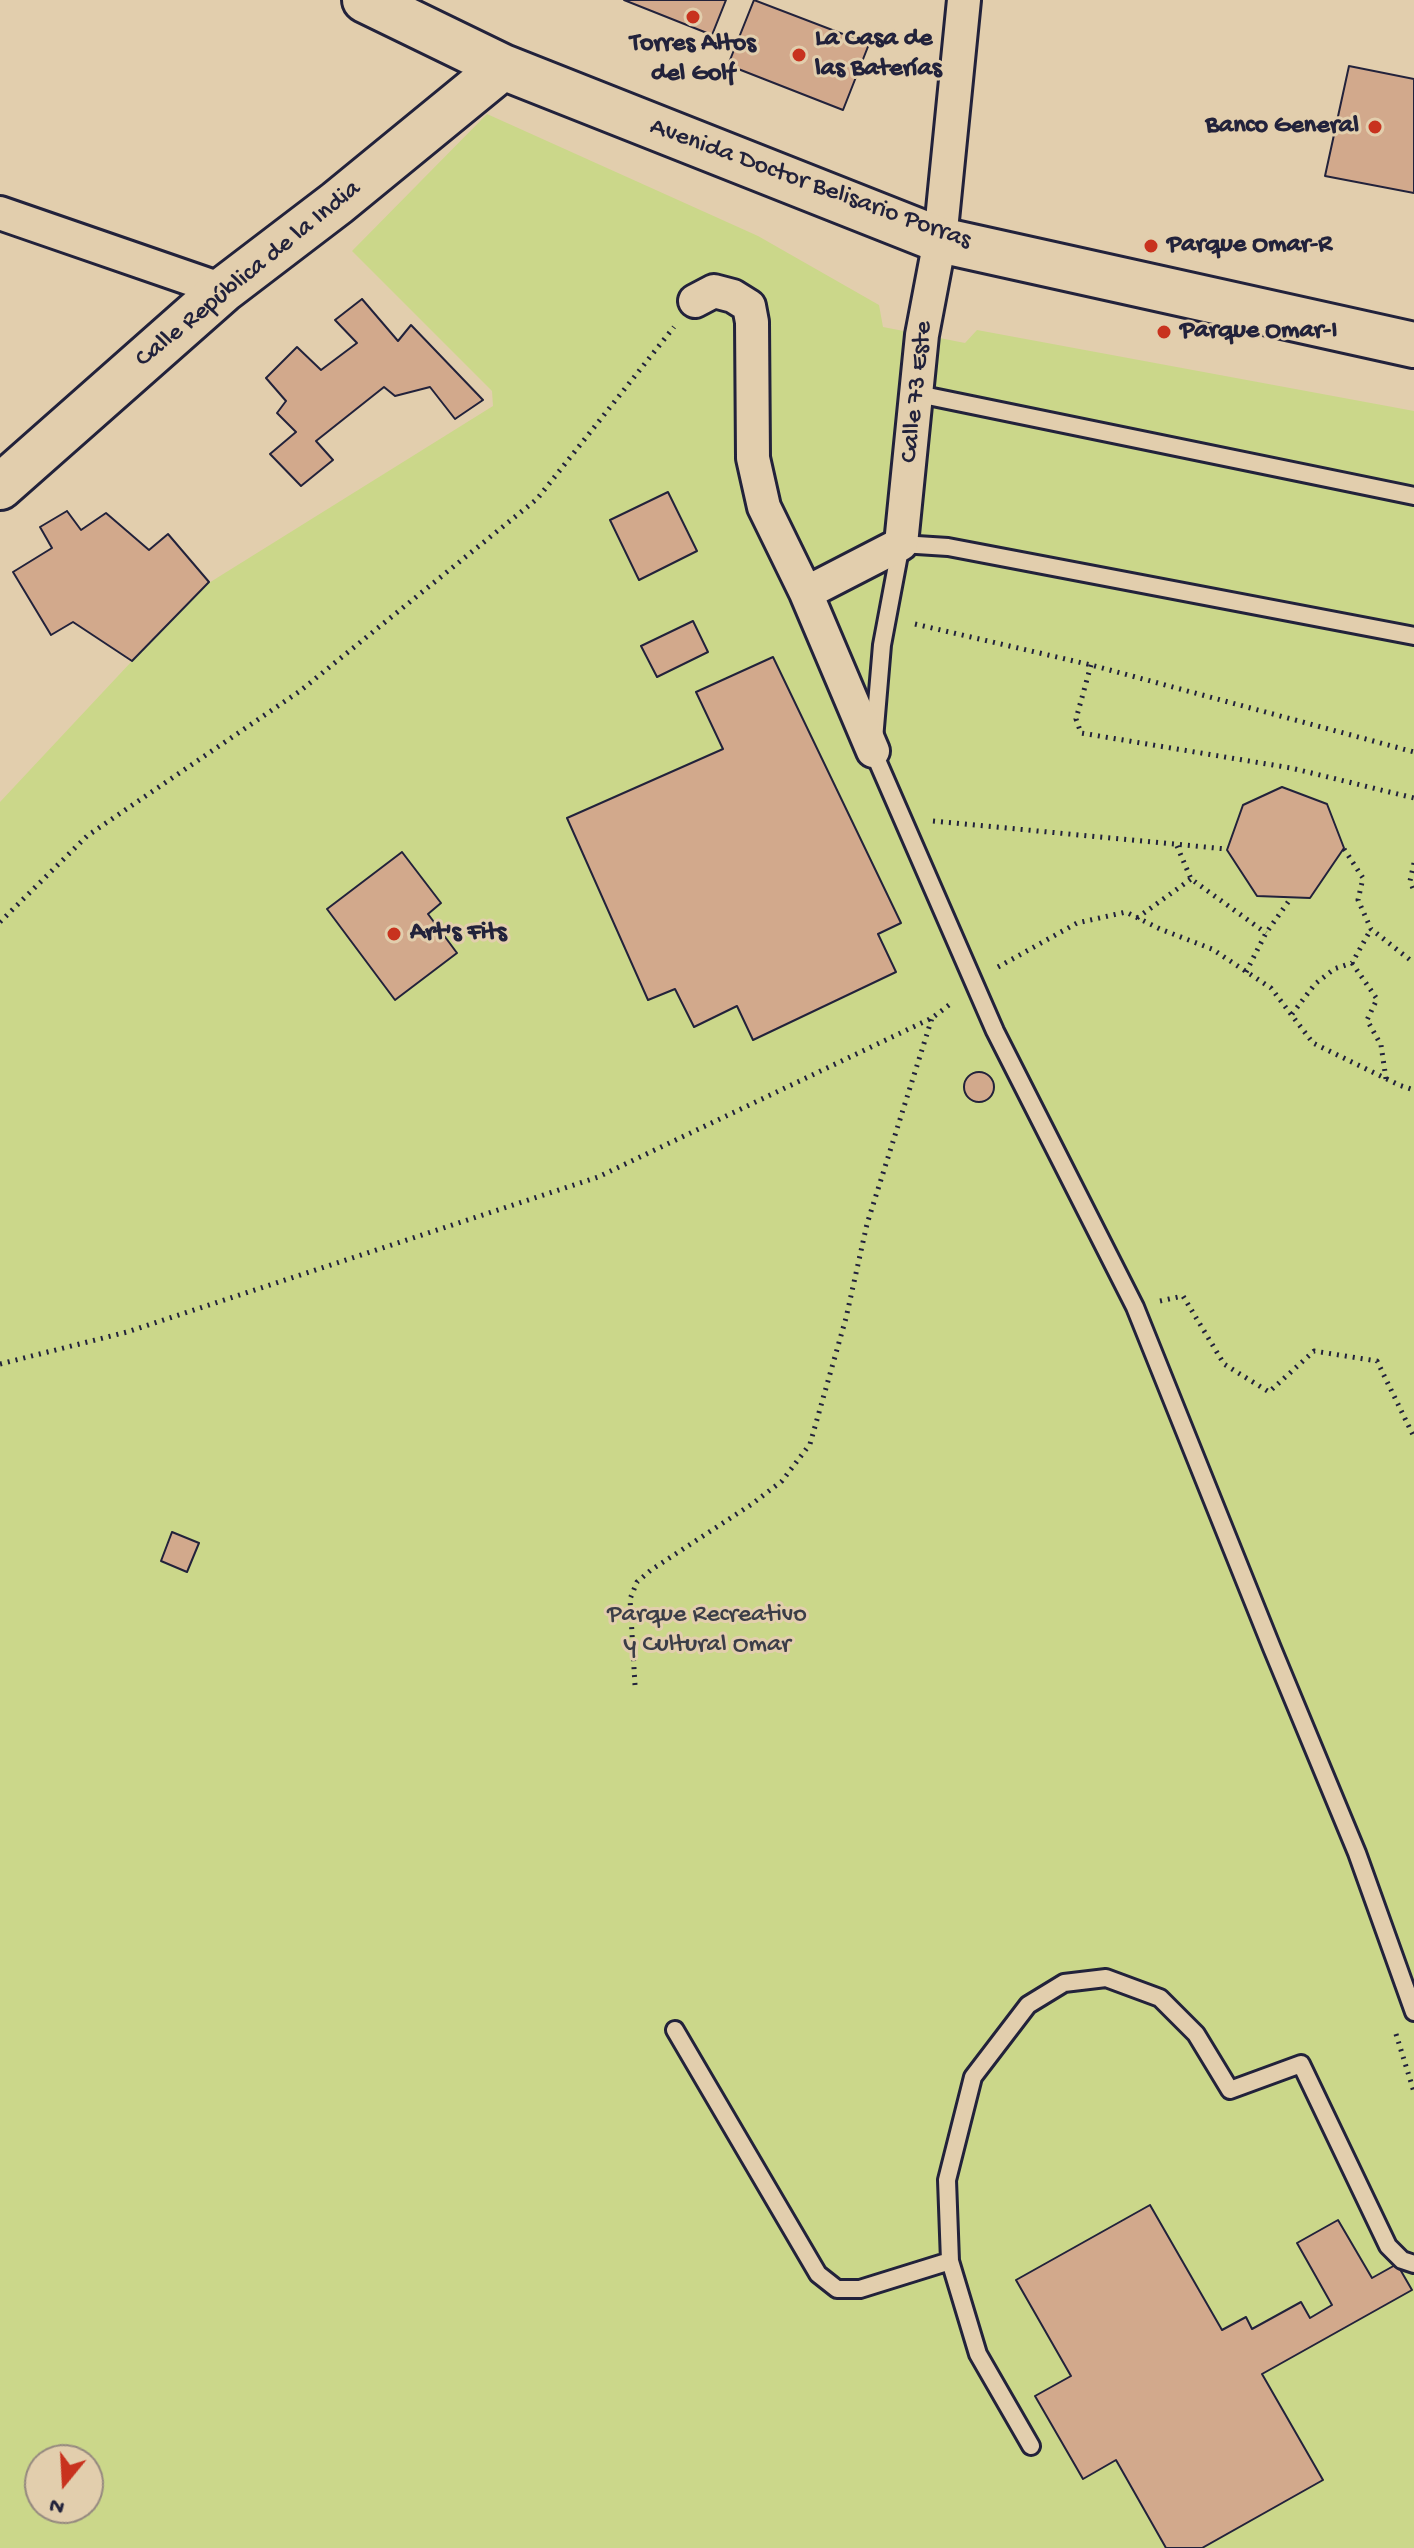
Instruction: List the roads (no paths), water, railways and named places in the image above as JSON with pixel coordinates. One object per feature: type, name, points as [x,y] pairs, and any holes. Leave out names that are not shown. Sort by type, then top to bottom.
[{"type":"street","name":"Avenida Doctor Belisario Porras","points":[[365,0],[503,67],[940,240],[1414,345]]},
{"type":"street","name":"Calle 73 Este","points":[[901,544],[922,335],[940,240],[964,0]]},
{"type":"street","name":"Calle República de la India","points":[[0,487],[223,290],[337,203],[503,67]]},
{"type":"street","points":[[0,213],[223,290]]},
{"type":"street","points":[[695,301],[714,291],[733,296],[749,306],[752,322],[753,458],[764,507],[806,593],[873,751]]},
{"type":"street","points":[[806,593],[901,544]]},
{"type":"lane","points":[[918,394],[1414,496]]},
{"type":"lane","points":[[1414,636],[948,547],[901,544],[882,645],[873,751],[995,1031],[1135,1307],[1357,1853],[1414,2012]]},
{"type":"lane","points":[[1031,2446],[978,2354],[950,2261],[947,2180],[973,2077],[1028,2005],[1064,1983],[1106,1978],[1160,1998],[1196,2034],[1230,2090],[1301,2064],[1388,2246],[1402,2260],[1414,2264]]},
{"type":"lane","points":[[675,2030],[818,2274],[837,2289],[860,2289],[950,2261]]},
{"type":"place","name":"Torres Altos del Golf","points":[[693,17]]},
{"type":"place","name":"La Casa de las Baterías","points":[[799,55]]},
{"type":"place","name":"Banco General","points":[[1375,127]]},
{"type":"place","name":"Parque Omar-R","points":[[1151,246]]},
{"type":"place","name":"Parque Omar-I","points":[[1164,332]]},
{"type":"place","name":"Art's Fits","points":[[394,934]]},
{"type":"park label","name":"Parque Recreativo y Cultural Omar","points":[[707,1631]]}]
